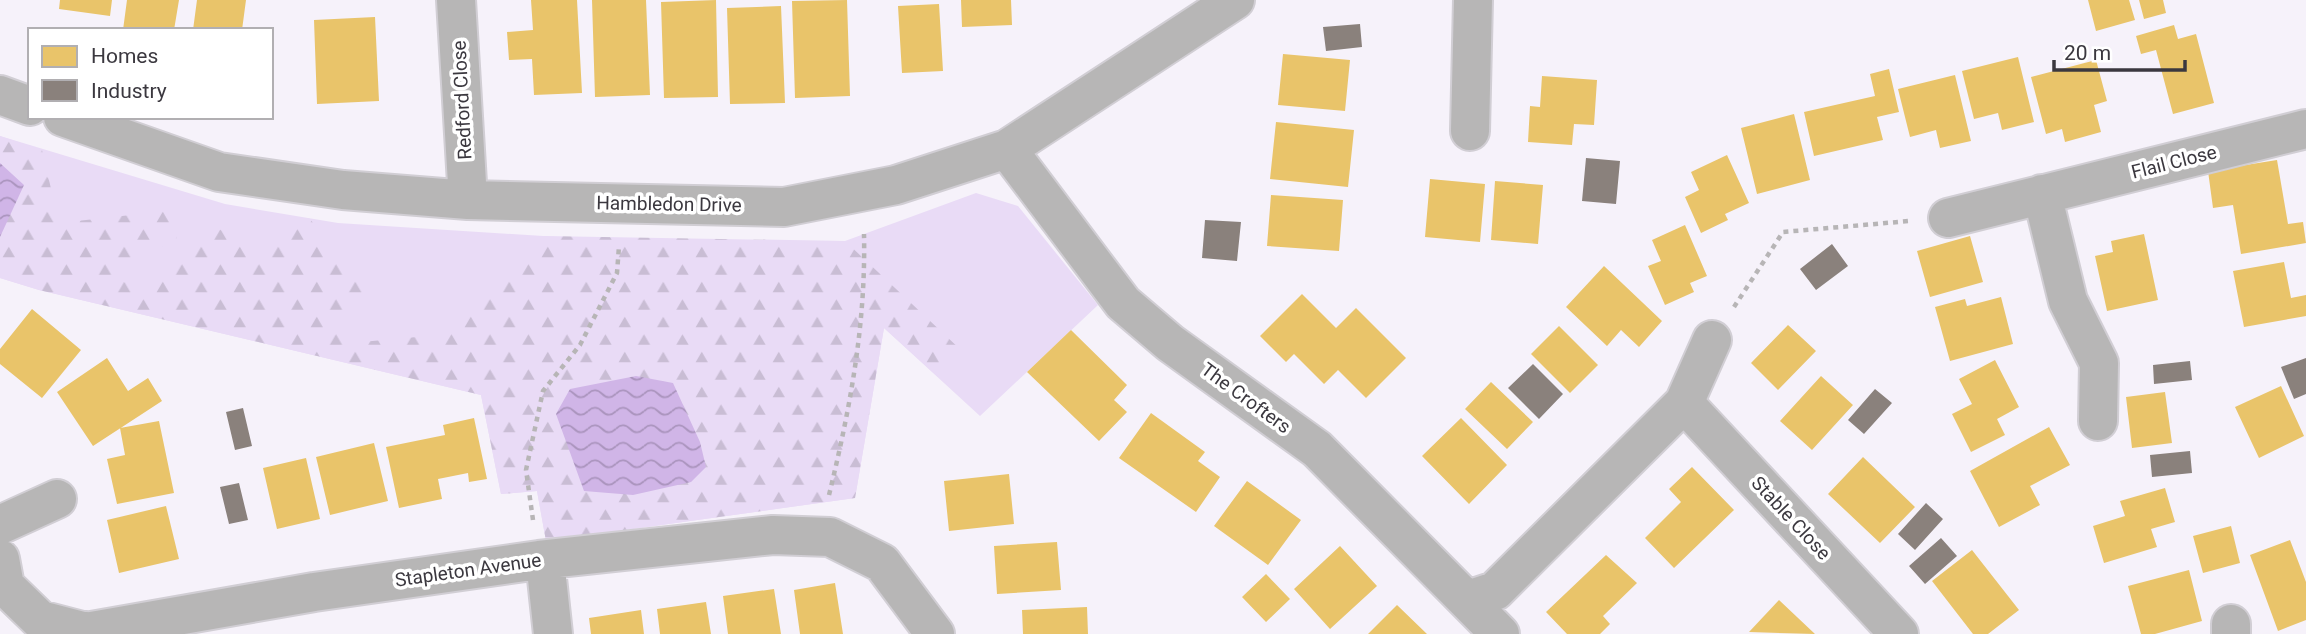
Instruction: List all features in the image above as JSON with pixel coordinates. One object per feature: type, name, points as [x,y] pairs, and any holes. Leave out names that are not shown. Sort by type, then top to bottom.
[{"type":"street","name":"Redford Close","points":[[456,0],[468,200]]},
{"type":"street","name":"Hambledon Drive","points":[[69,119],[219,172],[343,190],[468,200],[784,206],[895,185],[1007,149],[1235,0]]},
{"type":"street","points":[[1470,131],[1472,0]]},
{"type":"street","points":[[0,95],[28,105]]},
{"type":"street","name":"Flail Close","points":[[1948,218],[2306,129]]},
{"type":"street","name":"The Crofters","points":[[1007,149],[1123,303],[1170,344],[1317,449],[1500,634]]},
{"type":"street","points":[[2042,194],[2068,301],[2099,363],[2098,421]]},
{"type":"street","points":[[1468,600],[1495,591],[1684,403],[1712,340]]},
{"type":"street","name":"Stable Close","points":[[1684,403],[1899,634]]},
{"type":"street","points":[[0,525],[57,499]]},
{"type":"street","name":"Stapleton Avenue","points":[[0,559],[5,586],[40,621],[86,632],[314,592],[542,560],[773,535],[819,536],[830,537],[882,564],[935,634]]},
{"type":"street","points":[[542,560],[553,634]]},
{"type":"path","points":[[819,536],[855,376],[865,290],[864,191]]},
{"type":"path","points":[[542,560],[526,470],[543,390],[580,345],[617,272],[620,203]]},
{"type":"path","points":[[1712,340],[1783,232],[1948,218]]},
{"type":"green space","points":[[0,136],[225,204],[338,223],[606,240],[845,241],[976,193],[1018,206],[1098,305],[980,416],[884,328],[855,498],[546,541],[537,491],[501,494],[481,395],[39,290],[0,278]]},
{"type":"green space","points":[[0,136],[42,150],[59,223],[176,210],[177,238],[109,278],[140,282],[154,277],[182,261],[219,229],[267,251],[309,218],[334,248],[379,286],[329,325],[350,343],[417,337],[451,329],[544,236],[845,241],[962,351],[938,377],[884,328],[855,498],[546,541],[537,491],[501,494],[481,395],[39,290],[0,278]]},
{"type":"water","points":[[0,163],[24,185],[0,237]]},
{"type":"water","points":[[636,376],[673,383],[700,442],[706,467],[691,482],[633,495],[584,491],[556,414],[570,389]]},
{"type":"building: Homes","points":[[60,0],[112,0],[110,16],[59,9]]},
{"type":"building: Homes","points":[[127,0],[179,0],[174,28],[123,28]]},
{"type":"building: Homes","points":[[197,0],[246,0],[242,28],[193,28]]},
{"type":"building: Homes","points":[[531,0],[577,0],[582,93],[534,95],[532,59],[509,60],[507,32],[533,30]]},
{"type":"building: Homes","points":[[592,0],[646,0],[650,95],[595,97]]},
{"type":"building: Homes","points":[[716,0],[718,97],[664,98],[661,2]]},
{"type":"building: Homes","points":[[847,0],[850,96],[795,98],[792,1]]},
{"type":"building: Homes","points":[[961,0],[1011,0],[1012,25],[962,27]]},
{"type":"building: Homes","points":[[2088,0],[2129,0],[2135,20],[2096,31]]},
{"type":"building: Homes","points":[[2139,0],[2163,0],[2166,13],[2144,19]]},
{"type":"building: Homes","points":[[939,4],[943,71],[902,73],[898,6]]},
{"type":"building: Homes","points":[[781,6],[785,103],[730,104],[727,8]]},
{"type":"building: Homes","points":[[375,17],[379,101],[317,104],[314,20]]},
{"type":"building: Homes","points":[[2174,25],[2178,39],[2196,34],[2214,103],[2173,114],[2156,50],[2141,54],[2136,36]]},
{"type":"building: Homes","points":[[1283,54],[1350,60],[1345,111],[1278,105]]},
{"type":"building: Homes","points":[[2018,57],[2034,122],[2002,130],[1998,113],[1974,119],[1962,71]]},
{"type":"building: Homes","points":[[2096,60],[2107,101],[2094,105],[2101,132],[2065,142],[2062,129],[2046,134],[2031,77]]},
{"type":"building: Homes","points":[[1889,69],[1899,112],[1877,117],[1883,140],[1814,156],[1804,112],[1875,96],[1870,74]]},
{"type":"building: Homes","points":[[1955,75],[1971,141],[1940,148],[1936,130],[1910,137],[1898,89]]},
{"type":"building: Homes","points":[[1542,76],[1597,80],[1594,125],[1574,124],[1572,145],[1528,142],[1530,106],[1540,107]]},
{"type":"building: Homes","points":[[1794,114],[1810,180],[1757,194],[1741,128]]},
{"type":"building: Homes","points":[[1276,122],[1354,130],[1348,187],[1270,179]]},
{"type":"building: Homes","points":[[1727,155],[1749,203],[1725,214],[1728,220],[1701,233],[1685,197],[1699,190],[1691,172]]},
{"type":"building: Homes","points":[[2277,160],[2288,224],[2303,222],[2306,243],[2241,254],[2233,205],[2213,208],[2208,171]]},
{"type":"building: Homes","points":[[1430,179],[1485,184],[1480,242],[1425,237]]},
{"type":"building: Homes","points":[[1495,181],[1543,185],[1538,244],[1491,240]]},
{"type":"building: Homes","points":[[1271,195],[1343,200],[1339,251],[1267,246]]},
{"type":"building: Homes","points":[[1685,225],[1707,276],[1690,283],[1694,292],[1665,305],[1648,266],[1661,261],[1652,240]]},
{"type":"building: Homes","points":[[2144,234],[2158,300],[2107,311],[2095,256],[2113,252],[2111,241]]},
{"type":"building: Homes","points":[[1970,236],[1983,282],[1930,297],[1917,251]]},
{"type":"building: Homes","points":[[2284,262],[2291,298],[2306,295],[2306,316],[2244,327],[2233,271]]},
{"type":"building: Homes","points":[[1604,266],[1662,321],[1639,347],[1621,330],[1607,346],[1566,307]]},
{"type":"building: Homes","points":[[1302,294],[1336,328],[1356,308],[1406,358],[1366,398],[1338,370],[1324,384],[1294,354],[1286,362],[1260,336]]},
{"type":"building: Homes","points":[[2001,297],[2013,344],[1950,361],[1935,307],[1965,299],[1967,306]]},
{"type":"building: Homes","points":[[32,309],[81,350],[42,398],[0,364],[0,349]]},
{"type":"building: Homes","points":[[1788,325],[1816,351],[1778,390],[1751,363]]},
{"type":"building: Homes","points":[[1559,326],[1598,365],[1570,393],[1531,354]]},
{"type":"building: Homes","points":[[1071,330],[1127,385],[1114,400],[1127,412],[1099,441],[1027,372]]},
{"type":"building: Homes","points":[[107,358],[128,391],[148,378],[162,401],[93,446],[57,392]]},
{"type":"building: Homes","points":[[1995,360],[2019,407],[1997,419],[2005,435],[1971,452],[1952,414],[1972,404],[1959,379]]},
{"type":"building: Homes","points":[[1821,376],[1853,405],[1812,450],[1780,421]]},
{"type":"building: Homes","points":[[1491,382],[1533,422],[1507,449],[1465,409]]},
{"type":"building: Homes","points":[[2281,386],[2304,436],[2259,458],[2235,407]]},
{"type":"building: Homes","points":[[2165,392],[2172,443],[2132,448],[2126,397]]},
{"type":"building: Homes","points":[[1151,413],[1205,452],[1198,461],[1220,477],[1196,512],[1119,458]]},
{"type":"building: Homes","points":[[474,418],[487,479],[469,482],[468,473],[438,479],[442,499],[399,508],[386,447],[445,435],[443,425]]},
{"type":"building: Homes","points":[[1461,418],[1507,465],[1469,504],[1422,456]]},
{"type":"building: Homes","points":[[159,421],[174,493],[117,504],[107,459],[125,455],[120,428]]},
{"type":"building: Homes","points":[[2049,427],[2070,465],[2030,486],[2040,505],[1999,527],[1970,471]]},
{"type":"building: Homes","points":[[374,443],[388,501],[330,515],[316,457]]},
{"type":"building: Homes","points":[[1863,457],[1915,507],[1880,543],[1828,494]]},
{"type":"building: Homes","points":[[306,458],[320,519],[277,529],[263,468]]},
{"type":"building: Homes","points":[[1692,467],[1734,510],[1674,568],[1645,538],[1681,502],[1669,489]]},
{"type":"building: Homes","points":[[1009,474],[1014,524],[949,531],[944,481]]},
{"type":"building: Homes","points":[[1247,481],[1301,520],[1268,565],[1214,526]]},
{"type":"building: Homes","points":[[2165,488],[2175,522],[2151,529],[2157,547],[2104,563],[2093,526],[2125,516],[2120,501]]},
{"type":"building: Homes","points":[[166,506],[179,559],[119,573],[107,520]]},
{"type":"building: Homes","points":[[2231,526],[2240,563],[2203,573],[2193,536]]},
{"type":"building: Homes","points":[[2290,540],[2306,582],[2306,620],[2278,631],[2250,555]]},
{"type":"building: Homes","points":[[1057,542],[1061,590],[997,594],[994,546]]},
{"type":"building: Homes","points":[[1340,546],[1377,586],[1330,629],[1294,589]]},
{"type":"building: Homes","points":[[1972,550],[2019,610],[1988,634],[1973,634],[1932,581]]},
{"type":"building: Homes","points":[[1606,555],[1637,583],[1603,616],[1610,624],[1600,634],[1567,634],[1546,612]]},
{"type":"building: Homes","points":[[2189,570],[2202,621],[2155,634],[2141,634],[2128,586]]},
{"type":"building: Homes","points":[[1266,574],[1290,599],[1266,622],[1242,597]]},
{"type":"building: Homes","points":[[835,583],[843,634],[800,634],[794,590]]},
{"type":"building: Homes","points":[[774,589],[781,634],[728,634],[723,596]]},
{"type":"building: Homes","points":[[1779,600],[1815,634],[1749,632]]},
{"type":"building: Homes","points":[[706,602],[711,634],[660,634],[657,609]]},
{"type":"building: Homes","points":[[1397,605],[1427,634],[1368,634]]},
{"type":"building: Homes","points":[[1087,607],[1088,634],[1023,634],[1022,610]]},
{"type":"building: Homes","points":[[641,610],[644,634],[591,634],[589,618]]},
{"type":"building: Industry","points":[[1360,24],[1362,47],[1326,51],[1323,27]]},
{"type":"building: Industry","points":[[1586,158],[1620,161],[1616,204],[1582,201]]},
{"type":"building: Industry","points":[[1205,220],[1241,222],[1237,261],[1202,258]]},
{"type":"building: Industry","points":[[1832,244],[1848,266],[1816,290],[1800,269]]},
{"type":"building: Industry","points":[[2306,358],[2306,394],[2294,399],[2281,367]]},
{"type":"building: Industry","points":[[2190,361],[2192,380],[2154,384],[2153,365]]},
{"type":"building: Industry","points":[[1533,364],[1563,394],[1539,419],[1508,388]]},
{"type":"building: Industry","points":[[1875,389],[1892,403],[1864,434],[1848,420]]},
{"type":"building: Industry","points":[[243,408],[252,446],[235,450],[226,412]]},
{"type":"building: Industry","points":[[2190,451],[2192,473],[2152,477],[2150,455]]},
{"type":"building: Industry","points":[[239,483],[248,520],[229,524],[220,487]]},
{"type":"building: Industry","points":[[1926,503],[1943,519],[1915,550],[1898,534]]},
{"type":"building: Industry","points":[[1941,538],[1957,556],[1925,584],[1909,566]]}]
